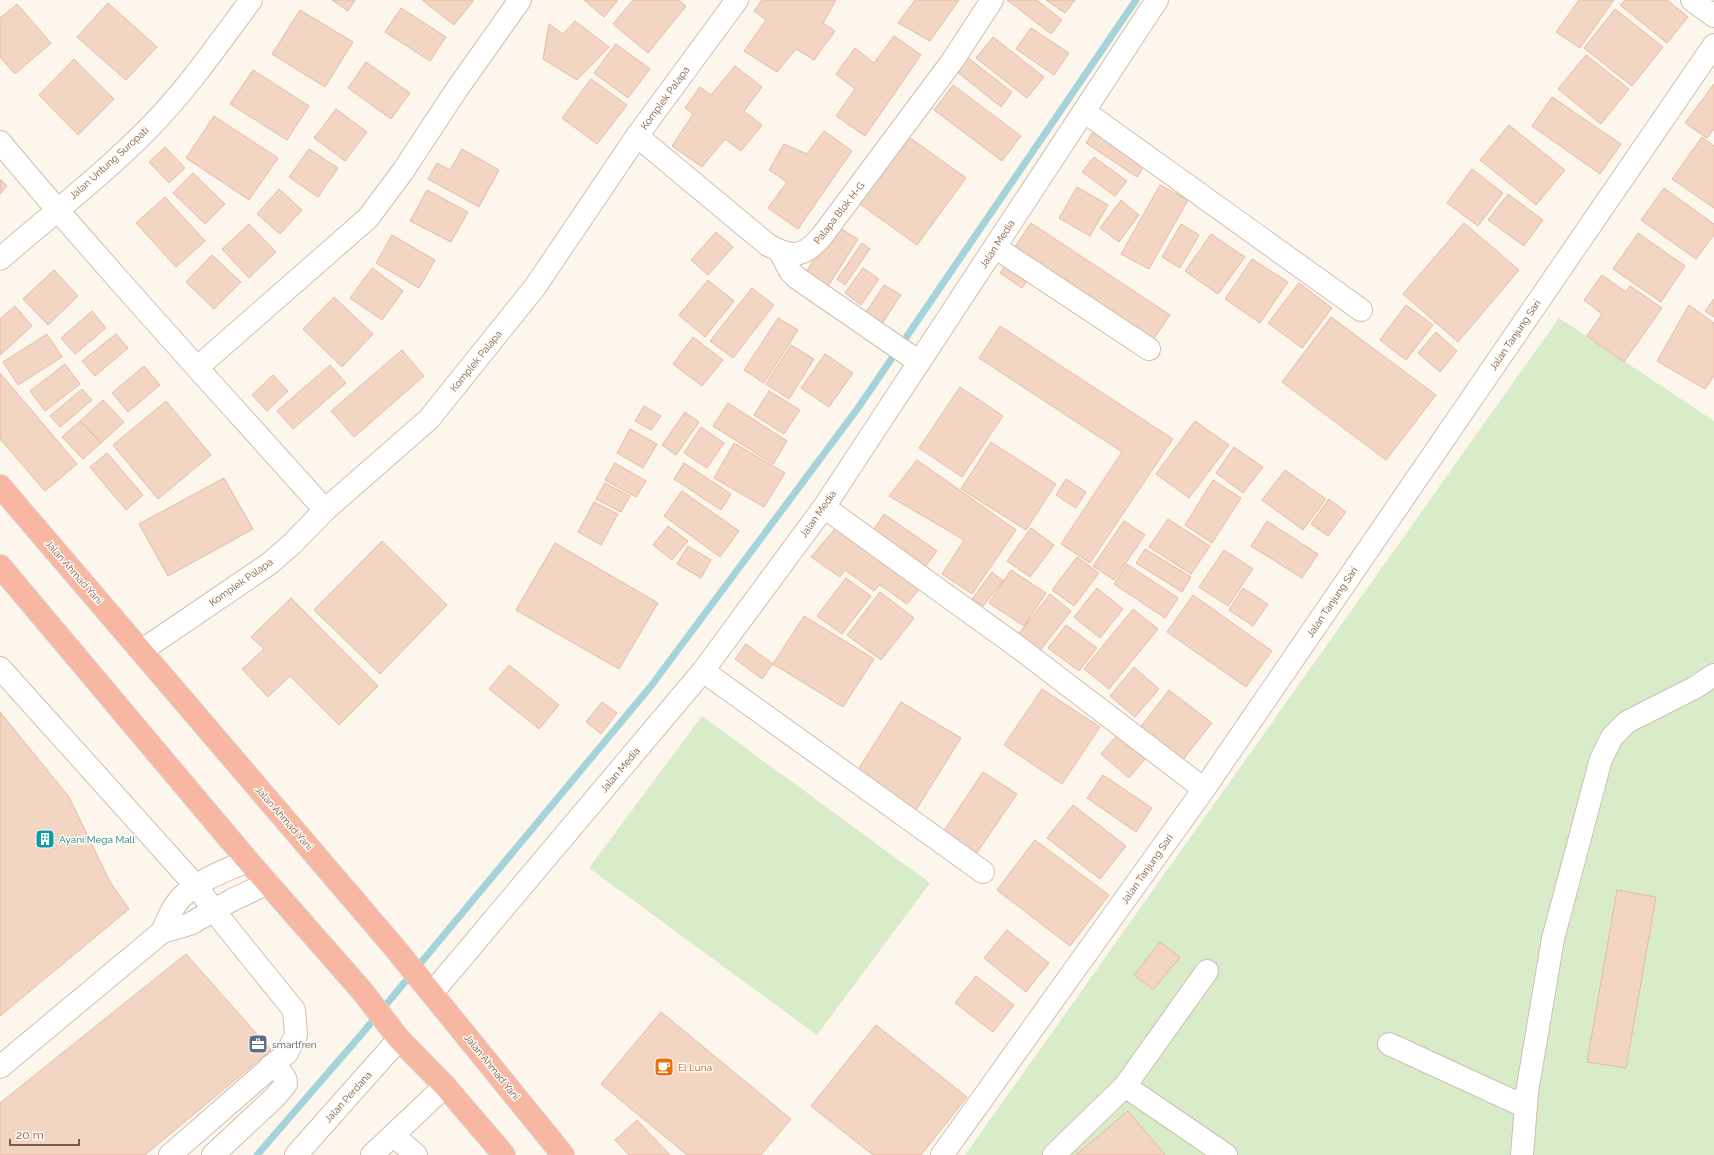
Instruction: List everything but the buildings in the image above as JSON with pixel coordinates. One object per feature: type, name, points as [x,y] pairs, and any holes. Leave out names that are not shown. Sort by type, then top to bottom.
[{"type":"highway","name":"Jalan Ahmad Yani","points":[[0,486],[394,947],[563,1155]]},
{"type":"highway","points":[[0,566],[248,861],[363,992],[396,1035],[445,1086],[504,1155]]},
{"type":"street","name":"Jalan Untung Suropati","points":[[0,259],[120,156],[152,125],[193,78],[251,0]]},
{"type":"street","points":[[198,367],[368,218],[403,171],[520,0]]},
{"type":"street","name":"Komplek Palapa","points":[[141,651],[269,564],[293,543],[325,510],[429,420],[535,287],[637,136],[737,0]]},
{"type":"street","name":"Palapa Blok H-G","points":[[637,136],[768,245],[780,252],[800,254],[806,252],[818,241],[953,60],[992,0]]},
{"type":"street","name":"Jalan Media","points":[[428,989],[703,671],[824,506],[1085,112],[1157,0]]},
{"type":"street","points":[[1692,0],[1714,16]]},
{"type":"street","name":"Jalan Tanjung Sari","points":[[942,1155],[1204,789],[1714,45]]},
{"type":"street","points":[[1085,112],[1361,310]]},
{"type":"street","points":[[0,142],[57,210],[164,332],[198,367],[325,510]]},
{"type":"street","points":[[996,247],[1148,349]]},
{"type":"street","points":[[780,252],[790,271],[797,278],[919,362]]},
{"type":"street","points":[[824,506],[1018,647],[1204,789]]},
{"type":"street","points":[[0,668],[196,886],[214,911],[294,1010],[296,1034],[293,1044],[287,1053],[271,1066],[180,1152]]},
{"type":"street","points":[[703,671],[983,872]]},
{"type":"street","points":[[1522,1155],[1526,1107],[1553,940],[1601,758],[1612,737],[1627,722],[1694,688],[1714,675]]},
{"type":"street","points":[[162,932],[176,903],[196,886],[248,861]]},
{"type":"street","points":[[0,1067],[162,932],[190,924],[232,900],[268,883]]},
{"type":"street","points":[[1054,1155],[1125,1086],[1207,971]]},
{"type":"street","name":"Jalan Perdana","points":[[296,1155],[396,1035]]},
{"type":"street","points":[[1389,1044],[1526,1107]]},
{"type":"street","points":[[213,1155],[275,1097],[286,1084],[283,1074],[271,1066]]},
{"type":"street","points":[[372,1155],[445,1086]]},
{"type":"street","points":[[1125,1086],[1226,1155]]},
{"type":"street","points":[[393,1135],[416,1155]]},
{"type":"green space","points":[[1559,318],[1714,421],[1714,1155],[965,1155]]},
{"type":"green space","points":[[702,716],[930,883],[817,1035],[589,868]]},
{"type":"waterway","points":[[257,1155],[360,1036],[651,686],[858,408],[1136,0]]},
{"type":"place","name":"Ayani Mega Mall","points":[[45,839]]},
{"type":"place","name":"smartfren","points":[[258,1044]]},
{"type":"place","name":"El Luna","points":[[664,1067]]}]
